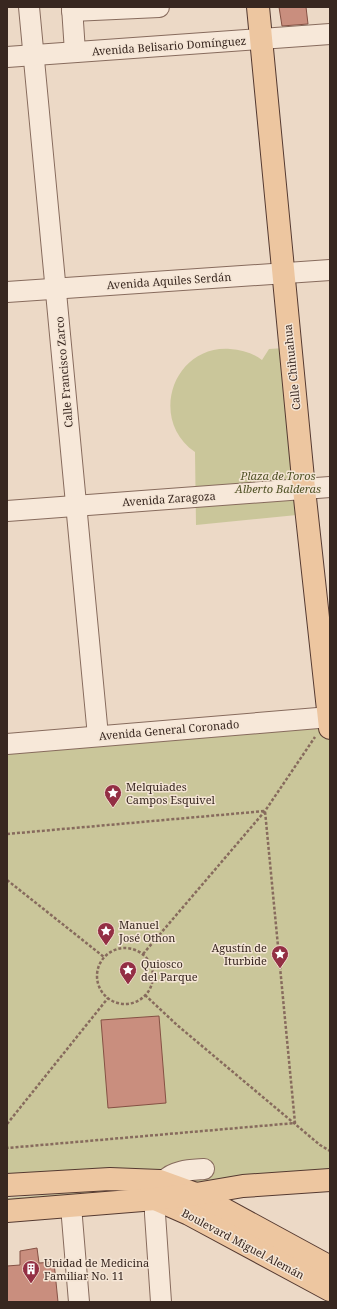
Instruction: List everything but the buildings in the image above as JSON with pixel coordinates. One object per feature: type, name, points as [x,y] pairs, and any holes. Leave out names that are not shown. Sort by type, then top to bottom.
[{"type":"main road","name":"Calle Chihuahua","points":[[258,7],[304,489],[330,720]]},
{"type":"main road","points":[[7,1185],[110,1179],[158,1190]]},
{"type":"main road","points":[[196,1194],[243,1186],[330,1180]]},
{"type":"main road","points":[[7,1211],[71,1206],[158,1190]]},
{"type":"main road","name":"Boulevard Miguel Alemán","points":[[158,1190],[196,1194],[328,1261]]},
{"type":"main road","name":"Boulevard Miguel Alemán","points":[[158,1190],[189,1214],[330,1290]]},
{"type":"street","name":"Calle Francisco Zarco","points":[[29,7],[98,736]]},
{"type":"street","points":[[75,52],[72,9],[159,7]]},
{"type":"street","name":"Avenida Belisario Domínguez","points":[[7,57],[330,34]]},
{"type":"street","name":"Avenida Aquiles Serdán","points":[[7,292],[330,270]]},
{"type":"street","name":"Avenida Zaragoza","points":[[7,511],[330,487]]},
{"type":"street","name":"Avenida General Coronado","points":[[7,744],[98,736],[330,720]]},
{"type":"street","points":[[161,1302],[155,1214],[158,1190],[168,1177],[184,1171],[204,1169]]},
{"type":"street","points":[[71,1206],[79,1302]]},
{"type":"path","points":[[143,954],[265,811],[330,720]]},
{"type":"path","points":[[7,834],[265,811]]},
{"type":"path","points":[[265,811],[295,1123]]},
{"type":"path","points":[[7,880],[104,957]]},
{"type":"path","points":[[124,948],[137,950],[143,954],[149,961],[153,979],[145,995],[132,1003],[123,1004],[108,998],[103,993],[97,979],[97,971],[104,957],[110,952],[124,948]]},
{"type":"path","points":[[145,995],[177,1025],[320,1145],[330,1150]]},
{"type":"path","points":[[7,1124],[108,998]]},
{"type":"path","points":[[7,1148],[295,1123]]},
{"type":"green space","name":"Plaza de Toros Alberto Balderas","points":[[300,347],[317,513],[196,525],[195,452],[181,438],[173,422],[170,404],[174,387],[181,371],[194,359],[210,351],[230,349],[239,350],[247,352],[262,360],[269,349]]},
{"type":"green space","points":[[330,720],[330,1187],[195,1184],[7,1195],[7,748]]},
{"type":"green space","points":[[122,1189],[122,1196],[7,1210],[7,1198]]},
{"type":"place","name":"Melquiades Campos Esquivel","points":[[113,808]]},
{"type":"place","name":"Manuel José Othon","points":[[106,946]]},
{"type":"place","name":"Agustín de Iturbide","points":[[280,969]]},
{"type":"place","name":"Quiosco del Parque","points":[[128,985]]},
{"type":"place","name":"Unidad de Medicina Familiar No. 11","points":[[31,1284]]}]
